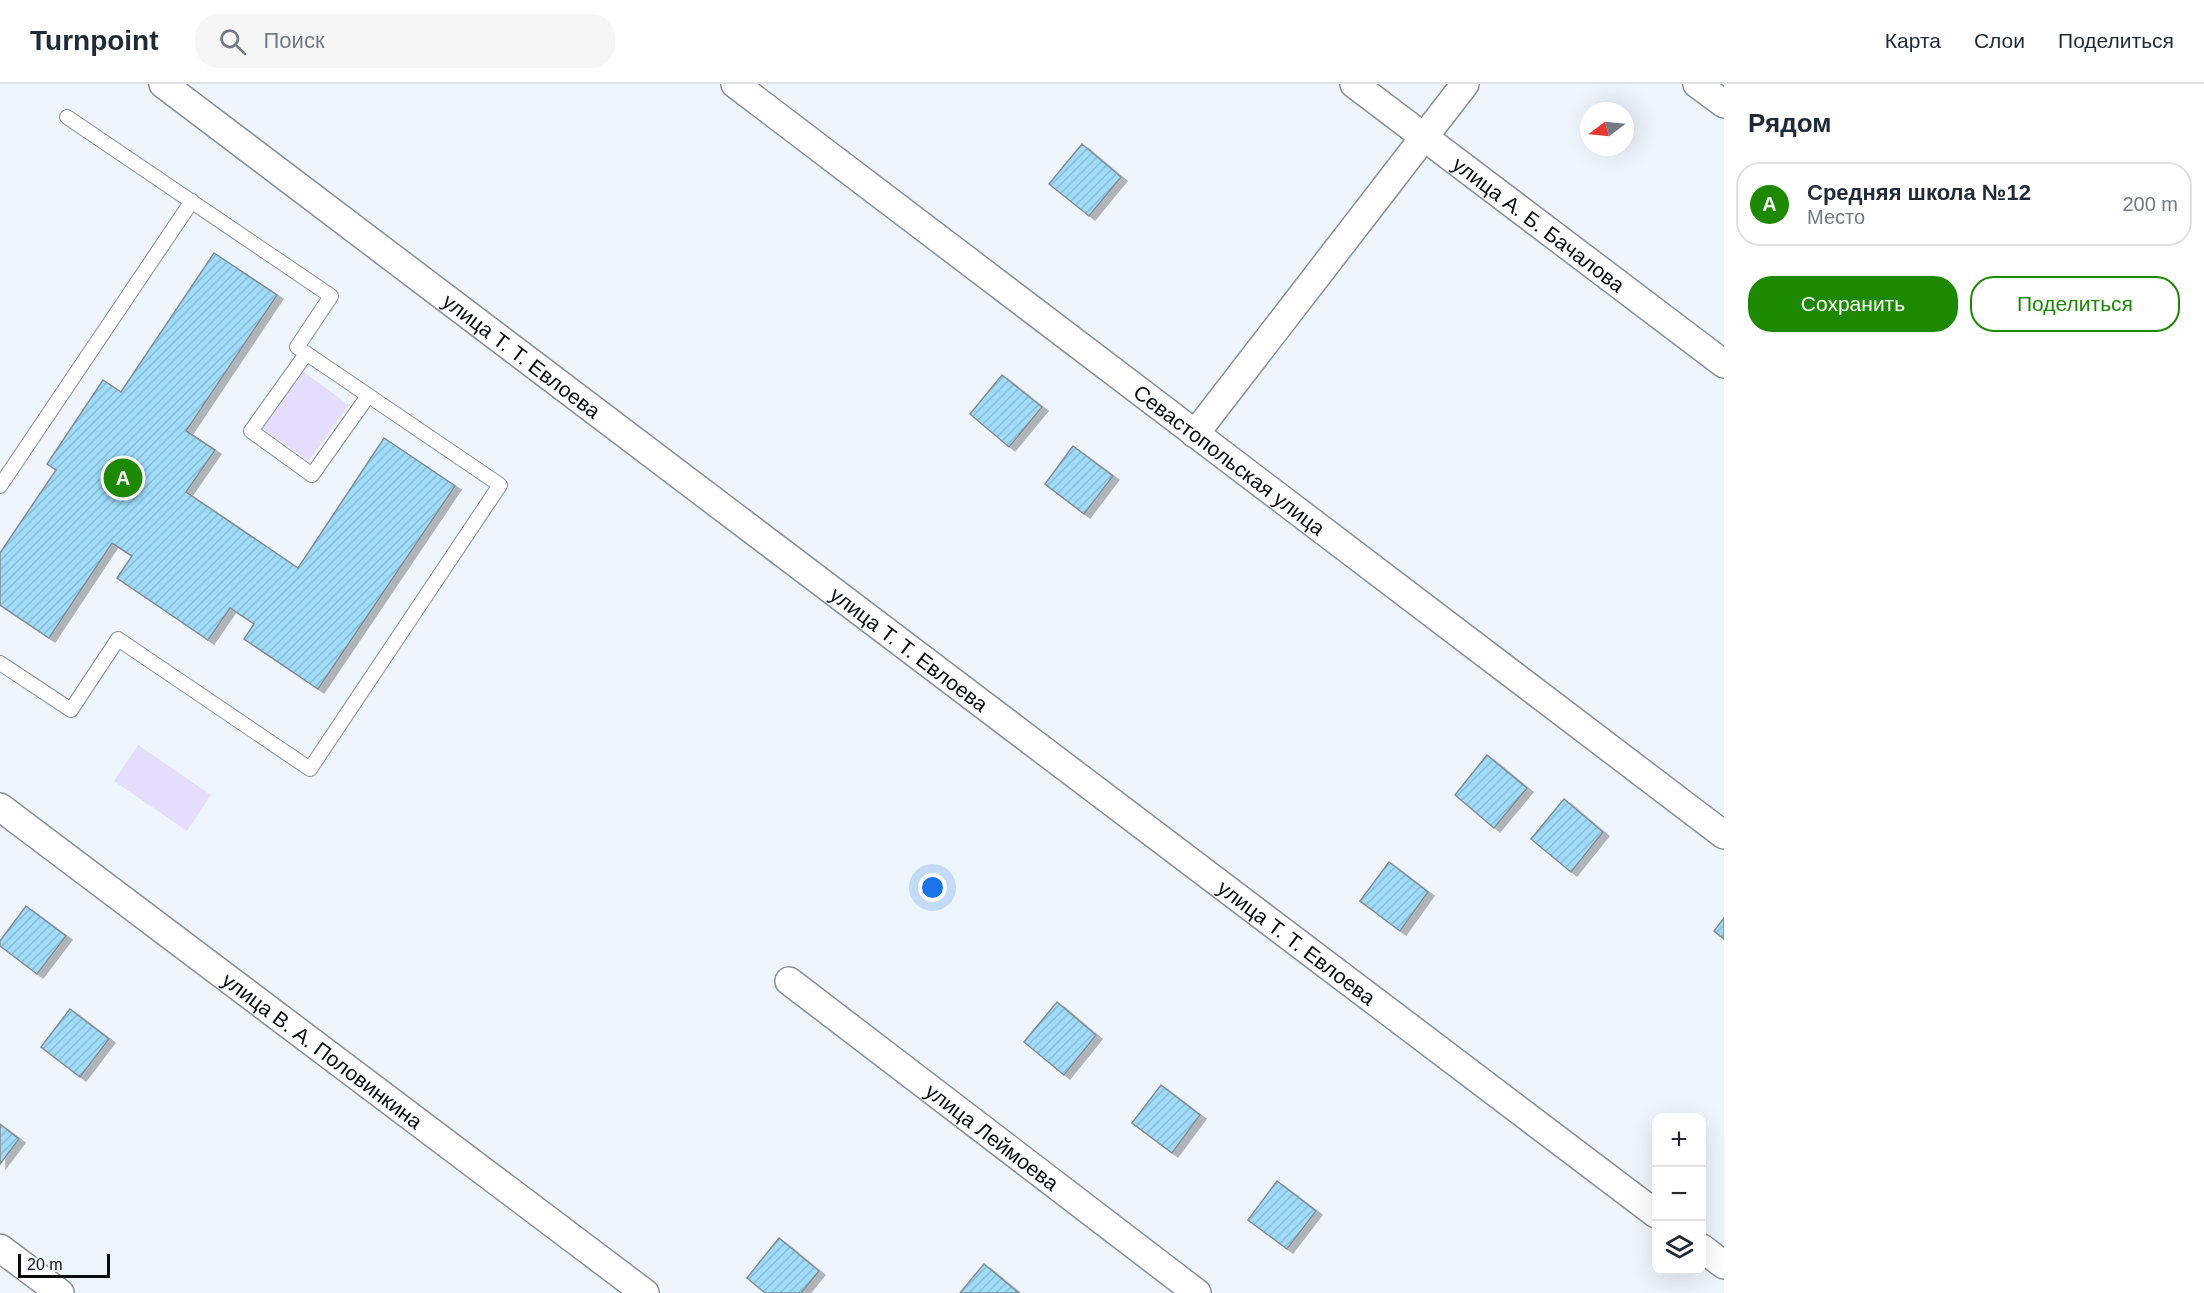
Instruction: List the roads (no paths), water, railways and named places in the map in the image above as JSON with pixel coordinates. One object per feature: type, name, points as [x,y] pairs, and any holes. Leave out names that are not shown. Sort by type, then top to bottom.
[{"type":"street","name":"улица Т. Т. Евлоева","points":[[163,84],[1652,1211]]},
{"type":"street","name":"Севастопольская улица","points":[[735,84],[1724,835]]},
{"type":"street","name":"улица А. Б. Бачалова","points":[[1354,84],[1724,364]]},
{"type":"street","points":[[1195,434],[1465,84]]},
{"type":"street","points":[[1697,84],[1724,104]]},
{"type":"street","name":"улица В. А. Половинкина","points":[[0,807],[645,1293]]},
{"type":"street","name":"улица Леймоева","points":[[789,981],[1197,1293]]},
{"type":"street","points":[[0,1248],[60,1293]]},
{"type":"street","points":[[1706,1252],[1724,1265]]},
{"type":"lane","points":[[0,663],[71,710],[118,639],[310,769],[500,485],[297,347],[331,296],[67,117]]},
{"type":"lane","points":[[0,486],[192,201]]},
{"type":"lane","points":[[306,354],[251,431],[312,475],[368,396]]},
{"type":"place","name":"Средняя школа №12","points":[[123,478]]}]
